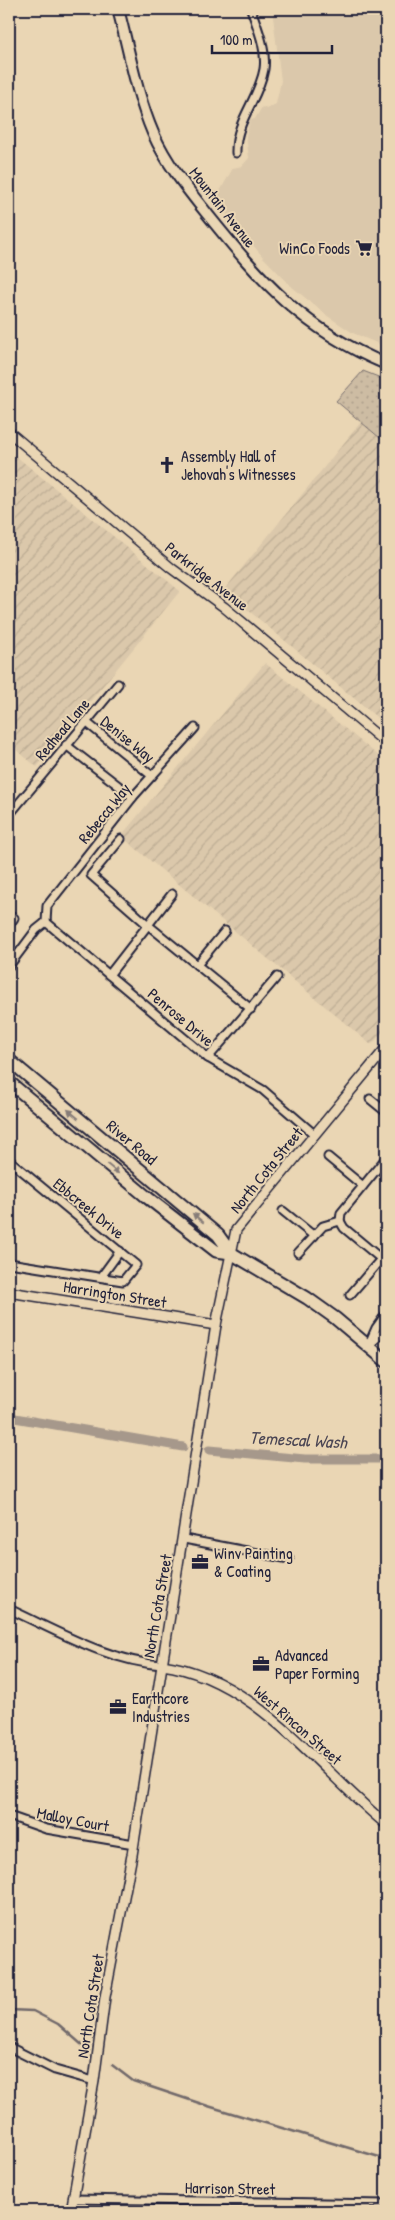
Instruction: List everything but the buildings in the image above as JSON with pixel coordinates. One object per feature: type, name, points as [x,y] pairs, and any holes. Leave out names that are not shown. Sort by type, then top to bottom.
[{"type":"main road","name":"Mountain Avenue","points":[[118,9],[137,87],[151,128],[188,189],[269,287],[289,305],[343,343],[386,364]]},
{"type":"main road","name":"River Road","points":[[9,1060],[218,1235],[231,1253]]},
{"type":"main road","name":"River Road","points":[[9,1082],[155,1204],[216,1250],[231,1253],[307,1298],[335,1318],[386,1361]]},
{"type":"street","points":[[236,153],[237,135],[261,82],[264,67],[263,52],[251,9]]},
{"type":"street","name":"Parkridge Avenue","points":[[9,432],[171,568],[224,607],[386,743]]},
{"type":"street","name":"Redhead Lane","points":[[9,815],[118,684]]},
{"type":"street","name":"Denise Way","points":[[86,722],[152,776]]},
{"type":"street","name":"Rebecca Way","points":[[46,922],[47,906],[133,797],[195,728]]},
{"type":"street","points":[[66,745],[133,797]]},
{"type":"street","points":[[121,840],[92,875],[148,925],[251,1009]]},
{"type":"street","points":[[109,975],[172,894]]},
{"type":"street","points":[[9,925],[11,916]]},
{"type":"street","points":[[9,966],[36,930],[46,922]]},
{"type":"street","name":"Penrose Drive","points":[[46,922],[208,1058],[263,1090],[314,1134]]},
{"type":"street","points":[[197,965],[226,931]]},
{"type":"street","points":[[208,1058],[277,977]]},
{"type":"street","name":"North Cota Street","points":[[72,2211],[94,2081],[105,1998],[134,1844],[184,1539],[216,1325],[236,1230],[383,1051]]},
{"type":"street","points":[[370,1099],[386,1112]]},
{"type":"street","points":[[328,1156],[363,1186]]},
{"type":"street","points":[[350,1295],[384,1261],[344,1228],[340,1221],[341,1213],[386,1159]]},
{"type":"street","name":"Ebbcreek Drive","points":[[9,1160],[136,1265],[123,1281],[101,1277]]},
{"type":"street","points":[[283,1211],[314,1236]]},
{"type":"street","points":[[298,1253],[323,1226],[340,1221]]},
{"type":"street","points":[[9,1262],[101,1277],[120,1251]]},
{"type":"street","name":"Harrington Street","points":[[9,1292],[216,1325]]},
{"type":"street","points":[[368,1346],[376,1328],[386,1314]]},
{"type":"street","points":[[368,1346],[386,1330]]},
{"type":"street","points":[[184,1539],[289,1558]]},
{"type":"street","name":"West Rincon Street","points":[[9,1609],[96,1649],[146,1664],[188,1670],[246,1699],[271,1719],[386,1824]]},
{"type":"street","name":"Malloy Court","points":[[9,1816],[46,1830],[134,1844]]},
{"type":"street","points":[[9,2047],[55,2070],[94,2081]]},
{"type":"street","name":"Harrison Street","points":[[74,2199],[386,2204]]},
{"type":"shaded area","points":[[272,9],[386,9],[386,347],[353,333],[326,315],[291,286],[263,257],[215,200],[233,168],[242,166],[249,158],[246,136],[250,120],[255,119],[262,107],[267,109],[276,104],[281,81]]},
{"type":"shaded area","points":[[363,371],[386,380],[386,443],[336,401]]},
{"type":"shaded area","points":[[361,422],[386,443],[386,725],[224,590]]},
{"type":"shaded area","points":[[11,452],[180,591],[37,767],[9,744],[9,455]]},
{"type":"shaded area","points":[[265,663],[386,762],[386,1029],[372,1044],[121,836]]},
{"type":"waterway","name":"Temescal Wash","points":[[9,1417],[183,1447]]},
{"type":"waterway","name":"Temescal Wash","points":[[209,1450],[305,1459],[386,1459]]},
{"type":"waterway","points":[[9,2010],[33,2011],[58,2024],[89,2051]]},
{"type":"waterway","points":[[112,2065],[133,2081],[208,2106],[386,2159]]},
{"type":"place","name":"WinCo Foods","points":[[364,248]]},
{"type":"place","name":"Assembly Hall of Jehovah's Witnesses","points":[[167,465]]},
{"type":"place","name":"Winv Painting & Coating","points":[[200,1562]]},
{"type":"place","name":"Advanced Paper Forming","points":[[261,1664]]},
{"type":"place","name":"Earthcore Industries","points":[[118,1707]]}]
